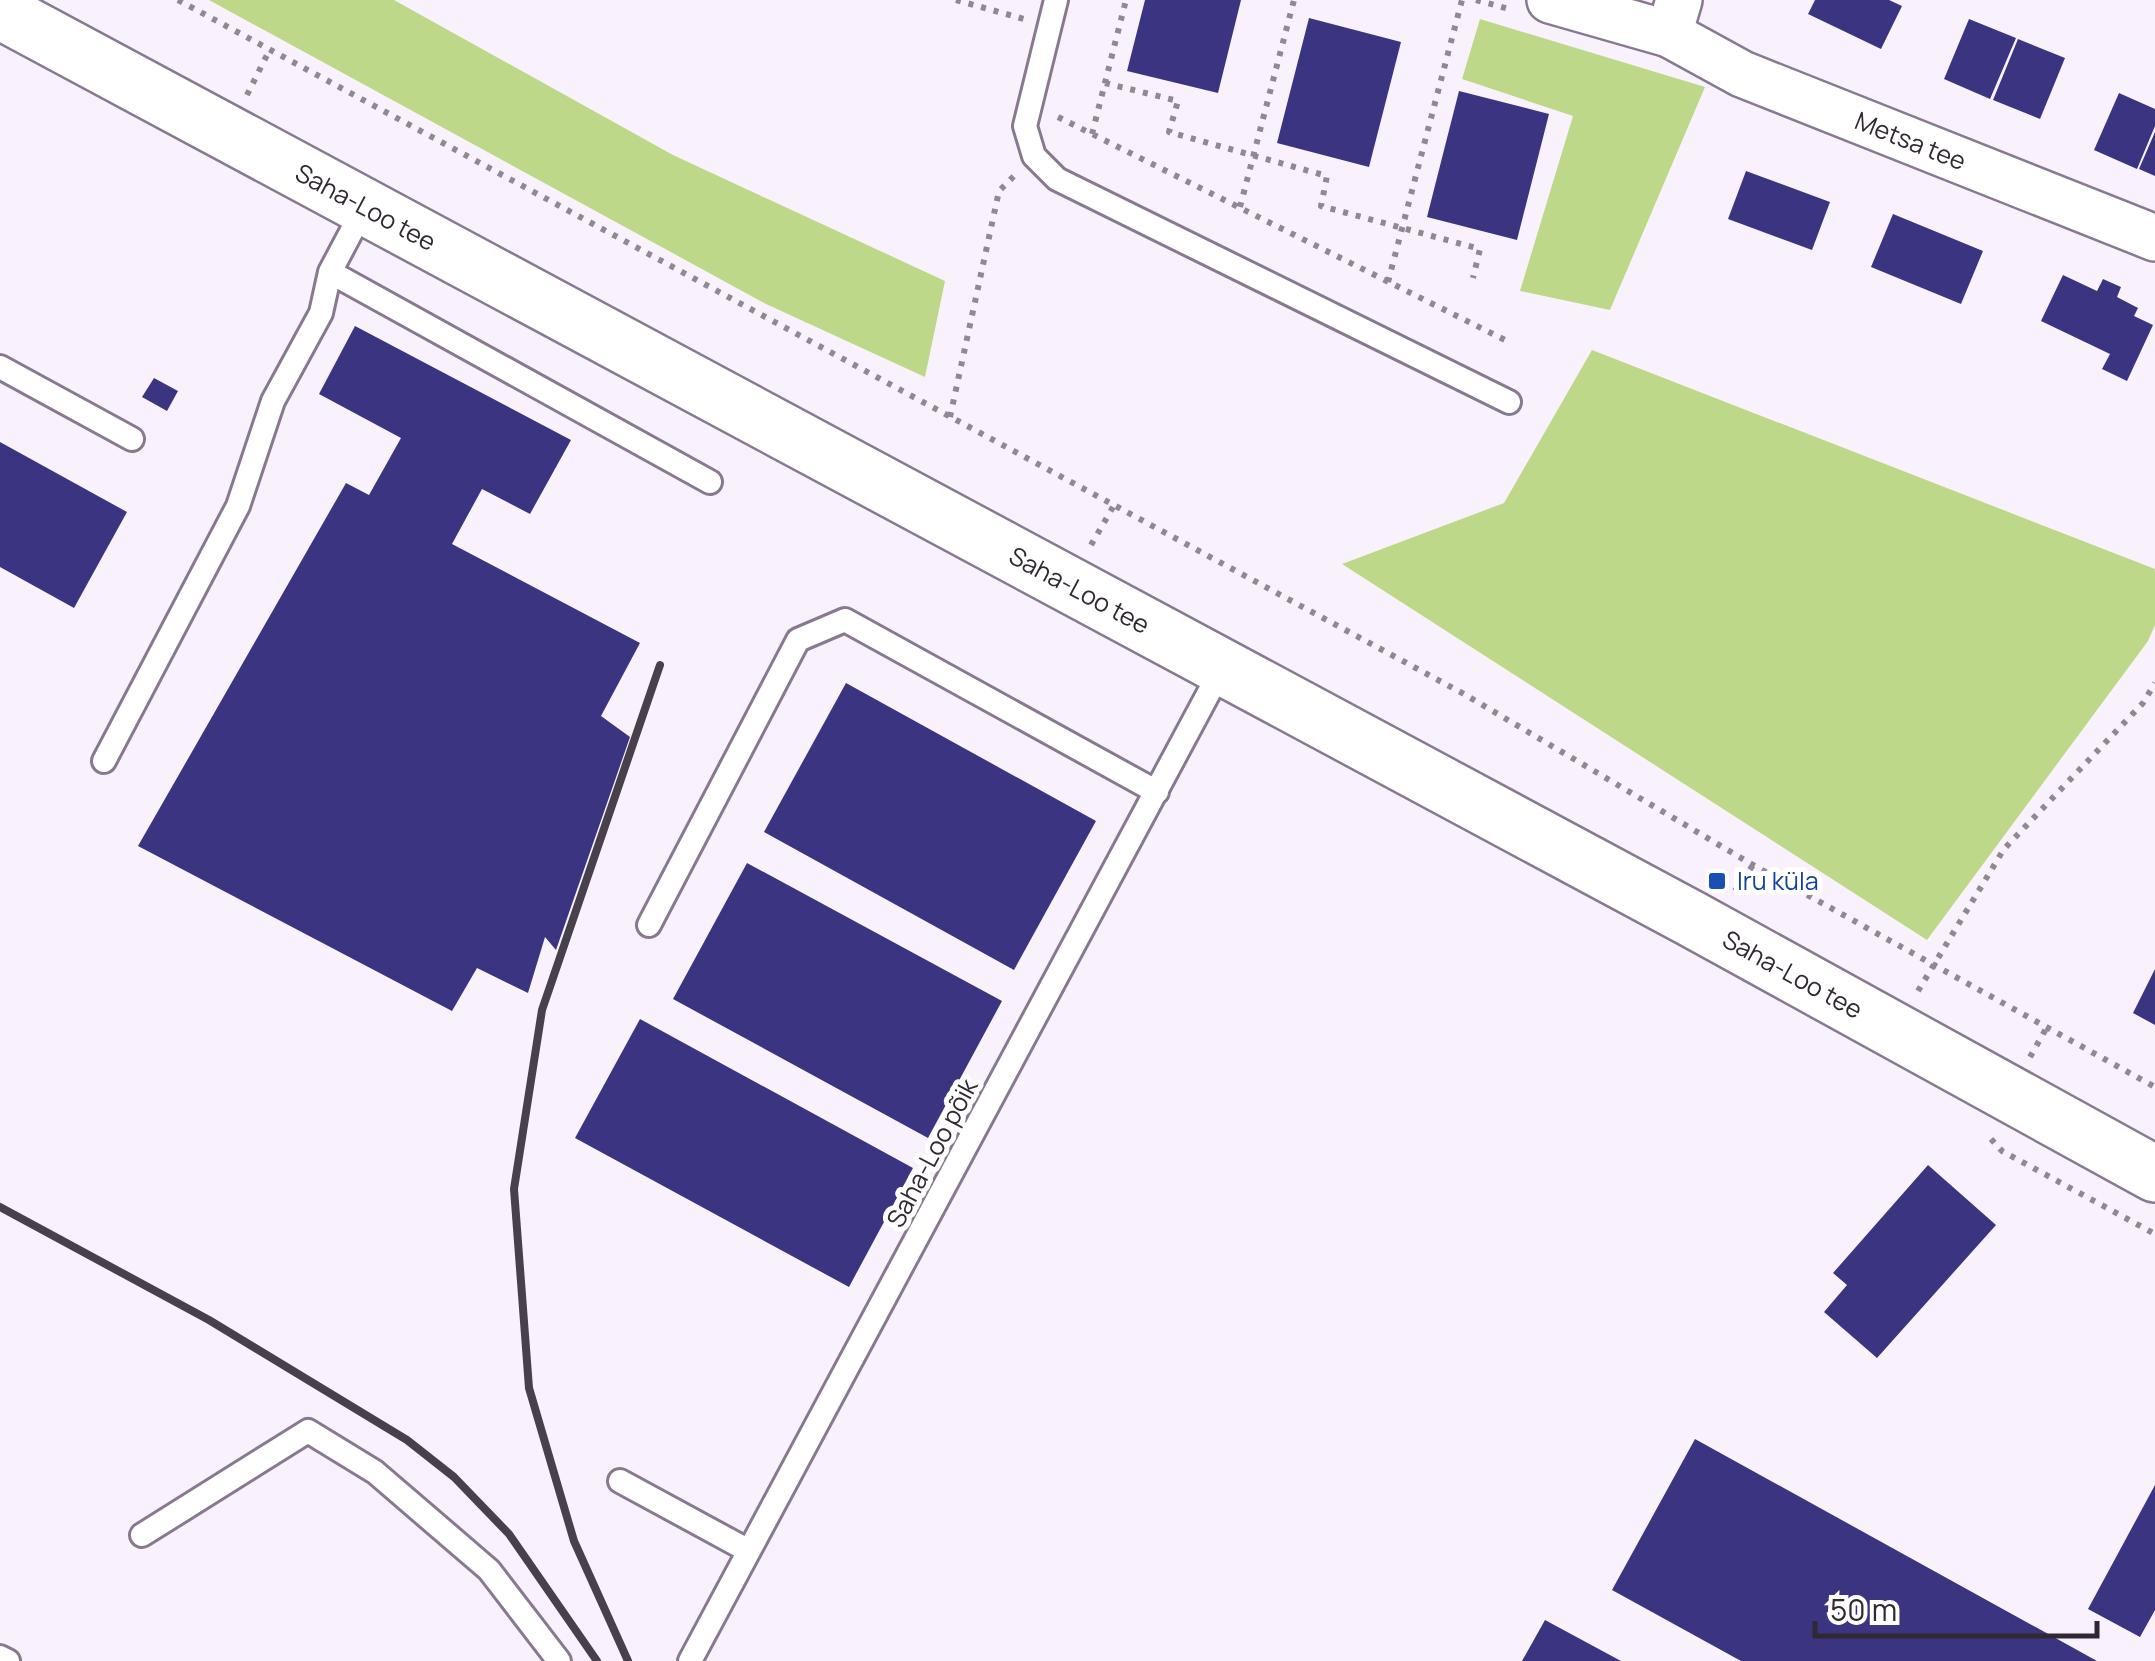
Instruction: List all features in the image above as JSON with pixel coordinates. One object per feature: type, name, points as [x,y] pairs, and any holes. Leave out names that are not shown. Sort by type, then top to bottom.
[{"type":"main road","name":"Saha-Loo tee","points":[[0,10],[2155,1174]]},
{"type":"street","name":"Metsa tee","points":[[1550,0],[1674,17],[1742,74],[2155,238]]},
{"type":"lane","points":[[1056,0],[1024,126],[1034,156],[1056,178],[1509,402]]},
{"type":"lane","points":[[104,761],[238,506],[273,401],[320,312],[330,272],[365,206]]},
{"type":"lane","points":[[330,272],[710,482]]},
{"type":"lane","points":[[0,367],[132,440]]},
{"type":"lane","points":[[649,925],[798,640],[845,620],[1157,792]]},
{"type":"lane","name":"Saha-Loo põik","points":[[690,1661],[1221,670]]},
{"type":"lane","points":[[142,1535],[308,1431],[375,1472],[489,1570],[559,1661]]},
{"type":"lane","points":[[620,1481],[749,1551]]},
{"type":"lane","points":[[0,1657],[8,1661]]},
{"type":"path","points":[[178,0],[1464,694],[1753,865],[2155,1087]]},
{"type":"path","points":[[956,0],[981,3],[1049,26]]},
{"type":"path","points":[[1092,134],[1126,0]]},
{"type":"path","points":[[1240,207],[1294,0]]},
{"type":"path","points":[[1388,282],[1462,0]]},
{"type":"path","points":[[1105,84],[1178,101],[1170,132],[1327,176],[1320,206],[1480,249],[1473,278]]},
{"type":"path","points":[[1030,103],[1509,342]]},
{"type":"path","points":[[950,416],[999,191],[1034,156]]},
{"type":"path","points":[[1893,1030],[2004,849],[2144,703],[2155,684]]},
{"type":"path","points":[[1728,886],[1738,892],[1753,865]]},
{"type":"green space","points":[[209,0],[394,0],[673,155],[945,281],[925,377],[766,304]]},
{"type":"green space","points":[[1480,19],[1705,87],[1610,310],[1520,291],[1573,116],[1462,79]]},
{"type":"green space","points":[[1592,350],[2155,569],[2155,625],[2148,641],[1927,940],[1342,564],[1504,503]]},
{"type":"building","points":[[1145,0],[1241,0],[1218,93],[1127,71]]},
{"type":"building","points":[[1815,0],[1889,0],[1902,6],[1881,49],[1808,14]]},
{"type":"building","points":[[1309,18],[1401,42],[1369,167],[1277,143]]},
{"type":"building","points":[[1969,19],[2016,38],[1990,99],[1944,79]]},
{"type":"building","points":[[2018,39],[2065,58],[2040,119],[1993,100]]},
{"type":"building","points":[[1459,91],[1549,114],[1517,240],[1427,217]]},
{"type":"building","points":[[2119,93],[2155,109],[2155,126],[2137,169],[2094,150]]},
{"type":"building","points":[[2155,132],[2155,176],[2139,169]]},
{"type":"building","points":[[1746,171],[1830,202],[1812,250],[1728,219]]},
{"type":"building","points":[[1893,214],[1983,251],[1961,304],[1871,267]]},
{"type":"building","points":[[2063,275],[2097,291],[2103,279],[2121,287],[2117,297],[2138,308],[2134,316],[2153,325],[2127,381],[2102,369],[2110,354],[2041,321]]},
{"type":"building","points":[[355,326],[571,440],[530,514],[482,489],[452,544],[640,643],[601,716],[630,737],[556,950],[545,937],[528,993],[477,968],[452,1011],[138,846],[346,483],[369,495],[401,438],[319,394]]},
{"type":"building","points":[[154,378],[178,391],[167,411],[142,397]]},
{"type":"building","points":[[0,442],[127,512],[74,608],[0,567]]},
{"type":"building","points":[[846,683],[1096,821],[1014,970],[764,832]]},
{"type":"building","points":[[747,863],[1002,1001],[928,1138],[673,999]]},
{"type":"building","points":[[2155,969],[2155,1025],[2133,1013]]},
{"type":"building","points":[[640,1019],[913,1168],[849,1287],[575,1138]]},
{"type":"building","points":[[1928,1165],[1996,1225],[1877,1358],[1824,1312],[1847,1285],[1833,1273]]},
{"type":"building","points":[[1695,1439],[2097,1661],[1741,1661],[1612,1590]]},
{"type":"building","points":[[2155,1485],[2155,1610],[2140,1637],[2088,1609]]},
{"type":"building","points":[[1545,1620],[1621,1661],[1522,1661]]},
{"type":"railway","points":[[628,1661],[574,1541],[529,1388],[514,1189],[542,1010],[660,665]]},
{"type":"railway","points":[[0,1207],[209,1320],[407,1440],[454,1477],[509,1534],[597,1661]]},
{"type":"place","name":"Iru küla","points":[[1717,881]]}]
